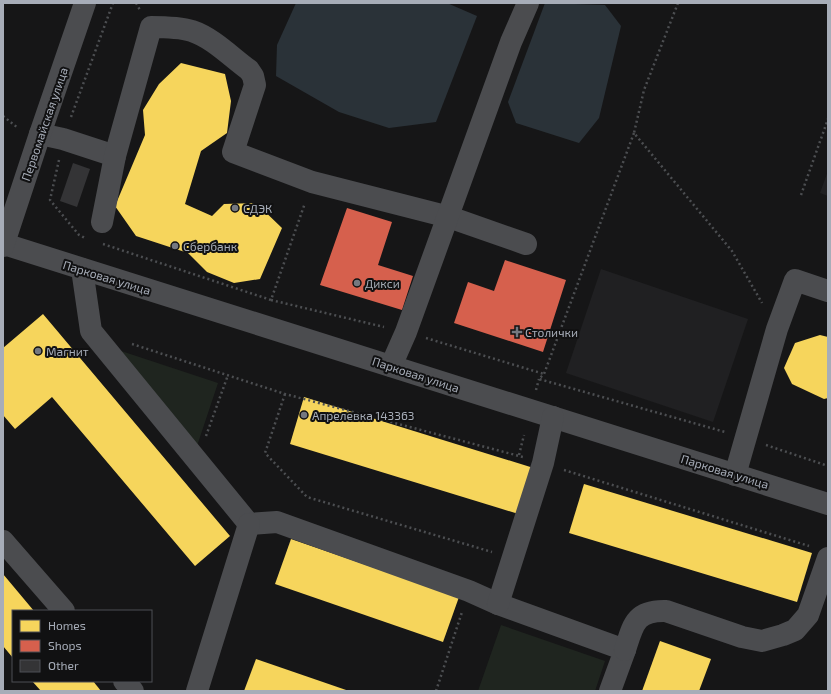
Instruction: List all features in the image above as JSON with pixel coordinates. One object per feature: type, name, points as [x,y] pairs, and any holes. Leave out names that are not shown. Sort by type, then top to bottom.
[{"type":"street","name":"Первомайская улица","points":[[3,245],[85,3]]},
{"type":"street","points":[[391,366],[406,332],[449,217],[511,42],[528,3]]},
{"type":"street","points":[[98,235],[115,156],[151,27],[192,31],[207,38],[249,70],[253,76],[255,85],[233,152],[312,182],[449,217],[526,244]]},
{"type":"street","points":[[40,134],[63,139],[115,156]]},
{"type":"street","name":"Парковая улица","points":[[3,245],[828,504]]},
{"type":"street","points":[[82,269],[91,331],[249,524]]},
{"type":"street","points":[[735,474],[778,329],[795,280],[828,291]]},
{"type":"street","points":[[498,604],[543,464],[552,417]]},
{"type":"street","points":[[249,524],[277,522],[625,650]]},
{"type":"street","points":[[197,691],[249,524]]},
{"type":"street","points":[[3,541],[63,610]]},
{"type":"street","points":[[610,691],[635,621],[644,613],[654,610],[666,610],[742,637],[762,641],[795,630],[808,615],[825,572]]},
{"type":"street","points":[[125,682],[133,691]]},
{"type":"path","points":[[113,3],[63,139],[50,200],[79,235],[98,235],[271,300],[312,182]]},
{"type":"path","points":[[678,3],[644,90],[634,133],[544,374],[539,379],[745,437],[828,466]]},
{"type":"path","points":[[801,195],[828,119]]},
{"type":"path","points":[[634,133],[732,251],[778,329]]},
{"type":"path","points":[[129,344],[285,394],[265,453],[307,497],[514,558]]},
{"type":"path","points":[[197,461],[228,376]]},
{"type":"path","points":[[436,691],[468,591]]},
{"type":"shaded area","points":[[296,3],[447,3],[477,16],[436,122],[389,128],[339,112],[276,76],[277,45]]},
{"type":"shaded area","points":[[545,3],[605,5],[621,26],[599,118],[579,143],[516,123],[508,102]]},
{"type":"shaded area","points":[[828,171],[828,196],[820,193]]},
{"type":"shaded area","points":[[601,269],[748,319],[713,422],[566,373]]},
{"type":"shaded area","points":[[109,347],[218,383],[195,452]]},
{"type":"shaded area","points":[[501,625],[605,661],[595,691],[478,691]]},
{"type":"building: Homes","points":[[181,63],[225,74],[231,101],[227,133],[201,151],[185,204],[212,216],[224,204],[256,203],[282,228],[260,279],[234,283],[207,272],[188,253],[136,236],[115,206],[145,135],[143,110],[159,84]]},
{"type":"building: Homes","points":[[43,314],[230,536],[195,566],[52,397],[15,429],[3,415],[3,348]]},
{"type":"building: Homes","points":[[820,335],[828,337],[828,398],[824,399],[792,384],[784,368],[795,343]]},
{"type":"building: Homes","points":[[304,397],[540,470],[525,516],[290,444]]},
{"type":"building: Homes","points":[[584,484],[812,553],[797,602],[569,533]]},
{"type":"building: Homes","points":[[291,539],[459,597],[443,642],[275,584]]},
{"type":"building: Homes","points":[[3,574],[33,610],[12,610],[12,657],[3,646]]},
{"type":"building: Homes","points":[[660,641],[711,659],[699,691],[642,691]]},
{"type":"building: Homes","points":[[256,659],[349,691],[244,691]]},
{"type":"building: Homes","points":[[33,682],[94,682],[101,691],[41,691]]},
{"type":"building: Shops","points":[[347,208],[392,222],[378,265],[413,276],[402,310],[320,285]]},
{"type":"building: Shops","points":[[505,260],[566,280],[543,352],[454,323],[468,282],[494,291]]},
{"type":"building: Other","points":[[73,163],[90,169],[77,207],[60,201]]},
{"type":"place","name":"СДЭК","points":[[235,208]]},
{"type":"place","name":"Сбербанк","points":[[175,246]]},
{"type":"place","name":"Дикси","points":[[357,283]]},
{"type":"place","name":"Столички","points":[[517,332]]},
{"type":"place","name":"Магнит","points":[[38,351]]},
{"type":"place","name":"Апрелевка 143363","points":[[304,415]]}]
